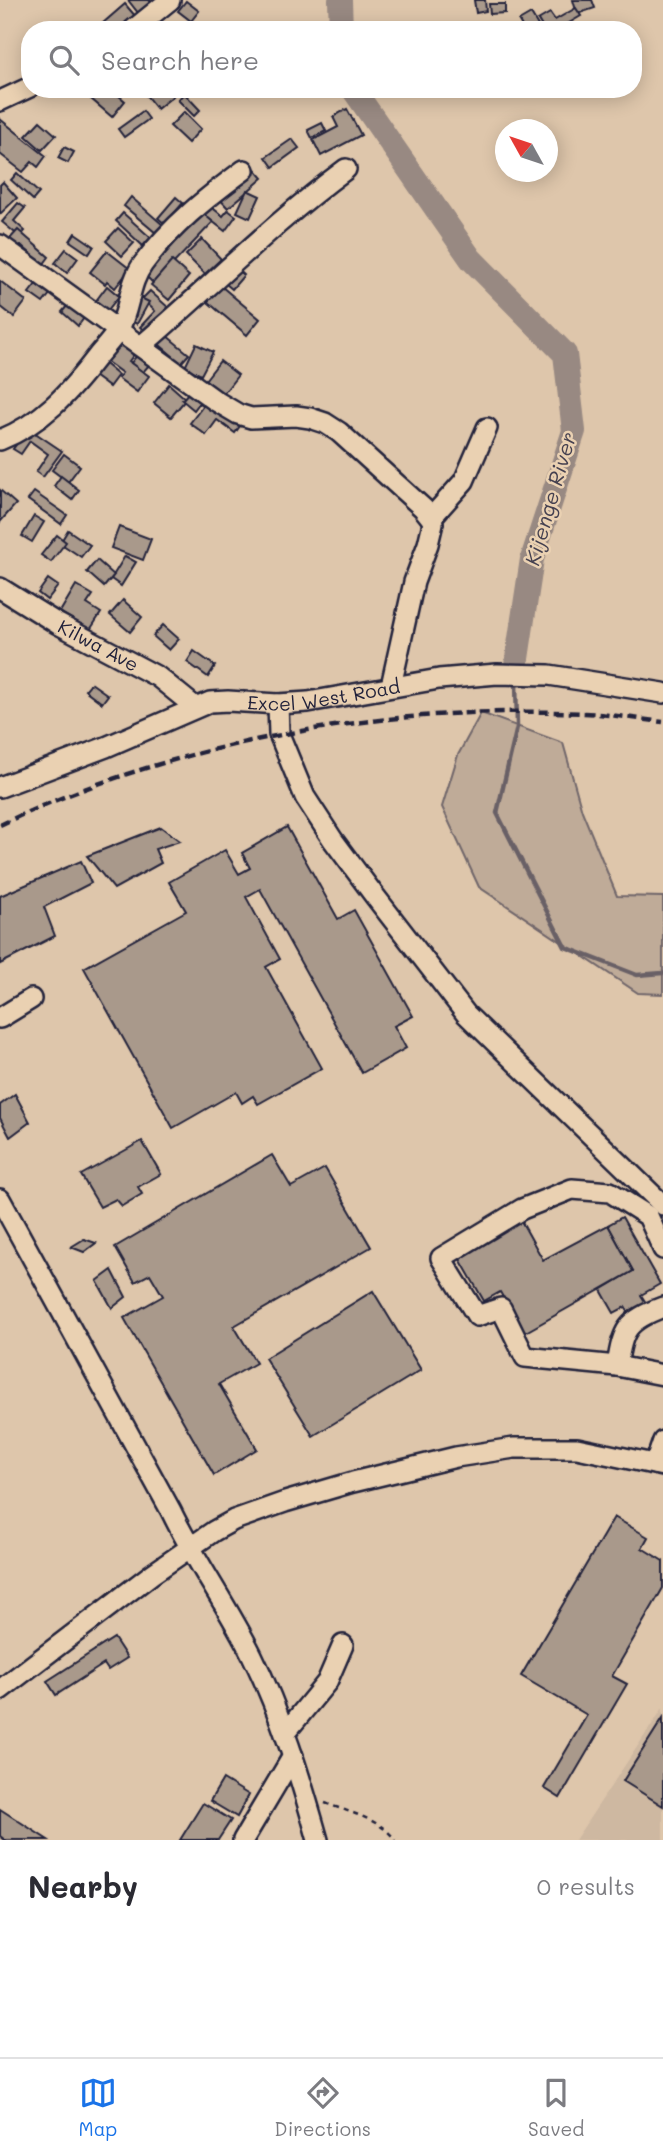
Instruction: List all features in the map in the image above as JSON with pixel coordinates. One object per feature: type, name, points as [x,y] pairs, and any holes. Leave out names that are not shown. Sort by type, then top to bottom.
[{"type":"street","points":[[143,21],[170,0]]},
{"type":"street","points":[[0,101],[21,92]]},
{"type":"street","points":[[141,346],[260,238],[345,169]]},
{"type":"street","points":[[0,440],[19,432],[54,408],[118,330],[130,300],[133,284],[142,266],[179,221],[244,170]]},
{"type":"street","points":[[0,246],[238,414],[251,418],[296,416],[325,423],[340,432],[431,518],[433,523],[414,582],[391,686]]},
{"type":"street","points":[[431,518],[464,481],[487,428]]},
{"type":"street","name":"Kilwa Ave","points":[[0,588],[58,624],[158,677],[195,707]]},
{"type":"street","name":"Excel West Road","points":[[0,787],[106,747],[210,702],[308,702],[391,686],[497,674],[549,675],[663,693]]},
{"type":"street","points":[[278,704],[279,734],[305,797],[333,840],[444,988],[467,1014],[663,1205]]},
{"type":"street","points":[[0,1018],[31,999]]},
{"type":"street","points":[[663,1249],[648,1216],[610,1192],[572,1189],[522,1209],[441,1258],[477,1316],[501,1308],[525,1357],[617,1366],[663,1375]]},
{"type":"street","points":[[1,1203],[189,1549],[250,1651],[286,1732],[318,1840]]},
{"type":"street","points":[[617,1366],[622,1334],[644,1314],[663,1307]]},
{"type":"street","points":[[0,1689],[152,1574],[234,1520],[353,1482],[457,1457],[514,1448],[577,1448],[659,1465],[663,1441]]},
{"type":"street","points":[[286,1732],[327,1682],[343,1645]]},
{"type":"street","points":[[243,1840],[293,1756]]},
{"type":"path","points":[[305,1796],[375,1823],[390,1832],[395,1840]]},
{"type":"shaded area","points":[[481,713],[563,743],[582,811],[617,896],[663,897],[663,994],[638,993],[479,887],[442,807],[458,755]]},
{"type":"shaded area","points":[[663,1708],[663,1840],[575,1840]]},
{"type":"building","points":[[128,0],[150,0],[152,3],[139,14]]},
{"type":"building","points":[[474,0],[485,0],[486,11],[476,13]]},
{"type":"building","points":[[573,0],[592,0],[595,8],[577,14]]},
{"type":"building","points":[[186,1],[199,11],[191,21],[178,11]]},
{"type":"building","points":[[125,4],[136,17],[132,21],[105,21]]},
{"type":"building","points":[[489,4],[505,4],[505,13],[490,14]]},
{"type":"building","points":[[576,8],[581,16],[572,21],[538,20],[550,13],[555,20]]},
{"type":"building","points":[[531,14],[535,21],[519,21]]},
{"type":"building","points":[[90,98],[122,98],[125,101],[112,117]]},
{"type":"building","points":[[148,98],[171,98],[157,109]]},
{"type":"building","points":[[189,98],[200,110],[194,116],[178,100]]},
{"type":"building","points":[[347,109],[361,135],[321,156],[313,140],[338,127],[333,117]]},
{"type":"building","points":[[143,111],[149,119],[124,137],[118,129]]},
{"type":"building","points":[[184,112],[201,129],[188,143],[170,126]]},
{"type":"building","points":[[0,119],[46,156],[38,167],[32,162],[23,172],[0,154]]},
{"type":"building","points":[[40,121],[56,135],[42,150],[26,136]]},
{"type":"building","points":[[322,123],[326,131],[312,138],[308,130]]},
{"type":"building","points":[[292,139],[299,148],[273,167],[266,157]]},
{"type":"building","points":[[64,147],[74,152],[68,163],[58,158]]},
{"type":"building","points":[[251,164],[263,178],[228,208],[216,195]]},
{"type":"building","points":[[17,173],[39,193],[33,200],[11,180]]},
{"type":"building","points":[[3,182],[17,198],[0,214],[0,185]]},
{"type":"building","points":[[247,190],[260,196],[250,218],[237,212]]},
{"type":"building","points":[[131,197],[163,225],[156,233],[124,206]]},
{"type":"building","points":[[176,197],[183,203],[165,224],[158,218]]},
{"type":"building","points":[[201,199],[223,216],[228,210],[236,216],[225,231],[195,208]]},
{"type":"building","points":[[18,203],[25,208],[14,221],[25,231],[20,237],[2,222]]},
{"type":"building","points":[[197,208],[213,222],[154,284],[141,271]]},
{"type":"building","points":[[123,213],[151,238],[143,246],[116,221]]},
{"type":"building","points":[[118,228],[134,243],[122,256],[106,241]]},
{"type":"building","points":[[18,230],[49,257],[43,265],[22,246],[17,252],[7,242]]},
{"type":"building","points":[[75,233],[94,246],[89,254],[70,241]]},
{"type":"building","points":[[202,239],[221,259],[205,274],[186,255]]},
{"type":"building","points":[[66,249],[78,258],[67,273],[55,263]]},
{"type":"building","points":[[107,251],[130,269],[115,288],[90,272]]},
{"type":"building","points":[[172,261],[189,276],[169,300],[151,285]]},
{"type":"building","points":[[232,264],[244,275],[232,289],[219,278]]},
{"type":"building","points":[[0,281],[26,301],[14,317],[0,306]]},
{"type":"building","points":[[215,281],[260,319],[247,335],[202,297]]},
{"type":"building","points":[[36,284],[50,294],[43,303],[29,293]]},
{"type":"building","points":[[107,286],[119,296],[107,311],[95,302]]},
{"type":"building","points":[[150,291],[170,309],[148,334],[140,327],[155,311],[142,299]]},
{"type":"building","points":[[139,297],[149,302],[137,324],[127,319]]},
{"type":"building","points":[[68,305],[84,318],[78,326],[62,312]]},
{"type":"building","points":[[161,331],[189,354],[181,363],[154,340]]},
{"type":"building","points":[[118,340],[135,353],[129,361],[149,376],[137,392],[118,378],[122,373],[103,359]]},
{"type":"building","points":[[196,344],[213,352],[201,375],[185,367]]},
{"type":"building","points":[[138,354],[150,364],[143,372],[131,363]]},
{"type":"building","points":[[100,360],[118,375],[109,387],[90,373]]},
{"type":"building","points":[[220,361],[238,375],[220,398],[202,384]]},
{"type":"building","points":[[169,384],[186,399],[171,417],[154,403]]},
{"type":"building","points":[[189,392],[200,402],[194,410],[182,400]]},
{"type":"building","points":[[206,402],[240,426],[235,433],[217,420],[206,435],[190,423]]},
{"type":"building","points":[[28,428],[62,451],[43,477],[36,472],[48,454],[30,441],[21,454],[13,449]]},
{"type":"building","points":[[64,454],[80,466],[68,482],[52,470]]},
{"type":"building","points":[[61,476],[79,490],[72,500],[54,486]]},
{"type":"building","points":[[0,490],[16,504],[0,522]]},
{"type":"building","points":[[34,492],[67,515],[61,524],[28,500]]},
{"type":"building","points":[[34,516],[44,522],[32,542],[22,536]]},
{"type":"building","points":[[119,527],[151,539],[143,560],[111,548]]},
{"type":"building","points":[[68,530],[90,545],[81,557],[60,543]]},
{"type":"building","points":[[57,535],[66,542],[51,562],[41,555]]},
{"type":"building","points":[[125,556],[136,562],[121,586],[111,579]]},
{"type":"building","points":[[97,560],[114,575],[104,587],[87,572]]},
{"type":"building","points":[[48,579],[58,586],[47,600],[38,593]]},
{"type":"building","points":[[76,585],[93,595],[87,604],[101,613],[90,630],[60,612]]},
{"type":"building","points":[[123,600],[142,617],[130,632],[110,615]]},
{"type":"building","points":[[163,625],[179,639],[169,650],[153,636]]},
{"type":"building","points":[[194,651],[215,666],[208,677],[187,662]]},
{"type":"building","points":[[91,683],[108,695],[102,703],[85,690]]},
{"type":"building","points":[[161,827],[180,841],[155,849],[161,863],[114,889],[87,856]]},
{"type":"building","points":[[287,827],[338,919],[354,910],[413,1016],[394,1026],[406,1048],[362,1073],[260,889],[246,897],[280,959],[266,967],[322,1068],[258,1104],[253,1096],[242,1103],[236,1092],[173,1128],[84,968],[186,911],[169,882],[225,850],[239,874],[250,868],[242,853]]},
{"type":"building","points":[[81,861],[91,883],[44,907],[55,936],[0,964],[0,896]]},
{"type":"building","points":[[15,1094],[30,1122],[10,1137],[0,1118],[0,1105]]},
{"type":"building","points":[[142,1141],[161,1174],[138,1187],[142,1194],[122,1206],[116,1199],[100,1207],[81,1175]]},
{"type":"building","points":[[272,1155],[291,1187],[325,1168],[371,1247],[234,1326],[256,1363],[219,1384],[257,1449],[214,1475],[124,1318],[163,1296],[150,1274],[135,1282],[115,1247]]},
{"type":"building","points":[[622,1217],[660,1284],[641,1295],[646,1303],[629,1313],[625,1307],[614,1313],[601,1290],[633,1271],[608,1225]]},
{"type":"building","points":[[520,1219],[543,1260],[608,1225],[633,1271],[524,1333],[500,1292],[484,1301],[457,1254]]},
{"type":"building","points":[[84,1239],[96,1243],[84,1252],[71,1247]]},
{"type":"building","points":[[112,1270],[126,1297],[112,1308],[97,1281]]},
{"type":"building","points":[[373,1291],[421,1370],[313,1436],[265,1358]]},
{"type":"building","points":[[614,1517],[648,1537],[642,1548],[663,1561],[663,1588],[612,1676],[627,1684],[560,1798],[544,1788],[587,1715],[521,1676]]},
{"type":"building","points":[[114,1638],[127,1658],[108,1670],[104,1664],[56,1695],[47,1681]]},
{"type":"building","points":[[663,1718],[663,1806],[623,1781]]},
{"type":"building","points":[[223,1779],[249,1795],[237,1817],[210,1801]]},
{"type":"building","points":[[203,1803],[231,1820],[218,1840],[180,1840]]},
{"type":"building","points":[[0,1809],[48,1840],[5,1840],[0,1836]]},
{"type":"waterway","name":"Kijenge River","points":[[340,0],[341,21]]},
{"type":"waterway","name":"Kijenge River","points":[[359,98],[471,259],[565,354],[574,431],[532,559],[516,665]]},
{"type":"waterway","name":"Kijenge River","points":[[516,680],[517,727],[497,813],[565,947],[637,975],[663,973]]},
{"type":"railway","points":[[0,825],[67,796],[137,771],[210,750],[361,722],[511,712],[594,714],[663,722]]}]
